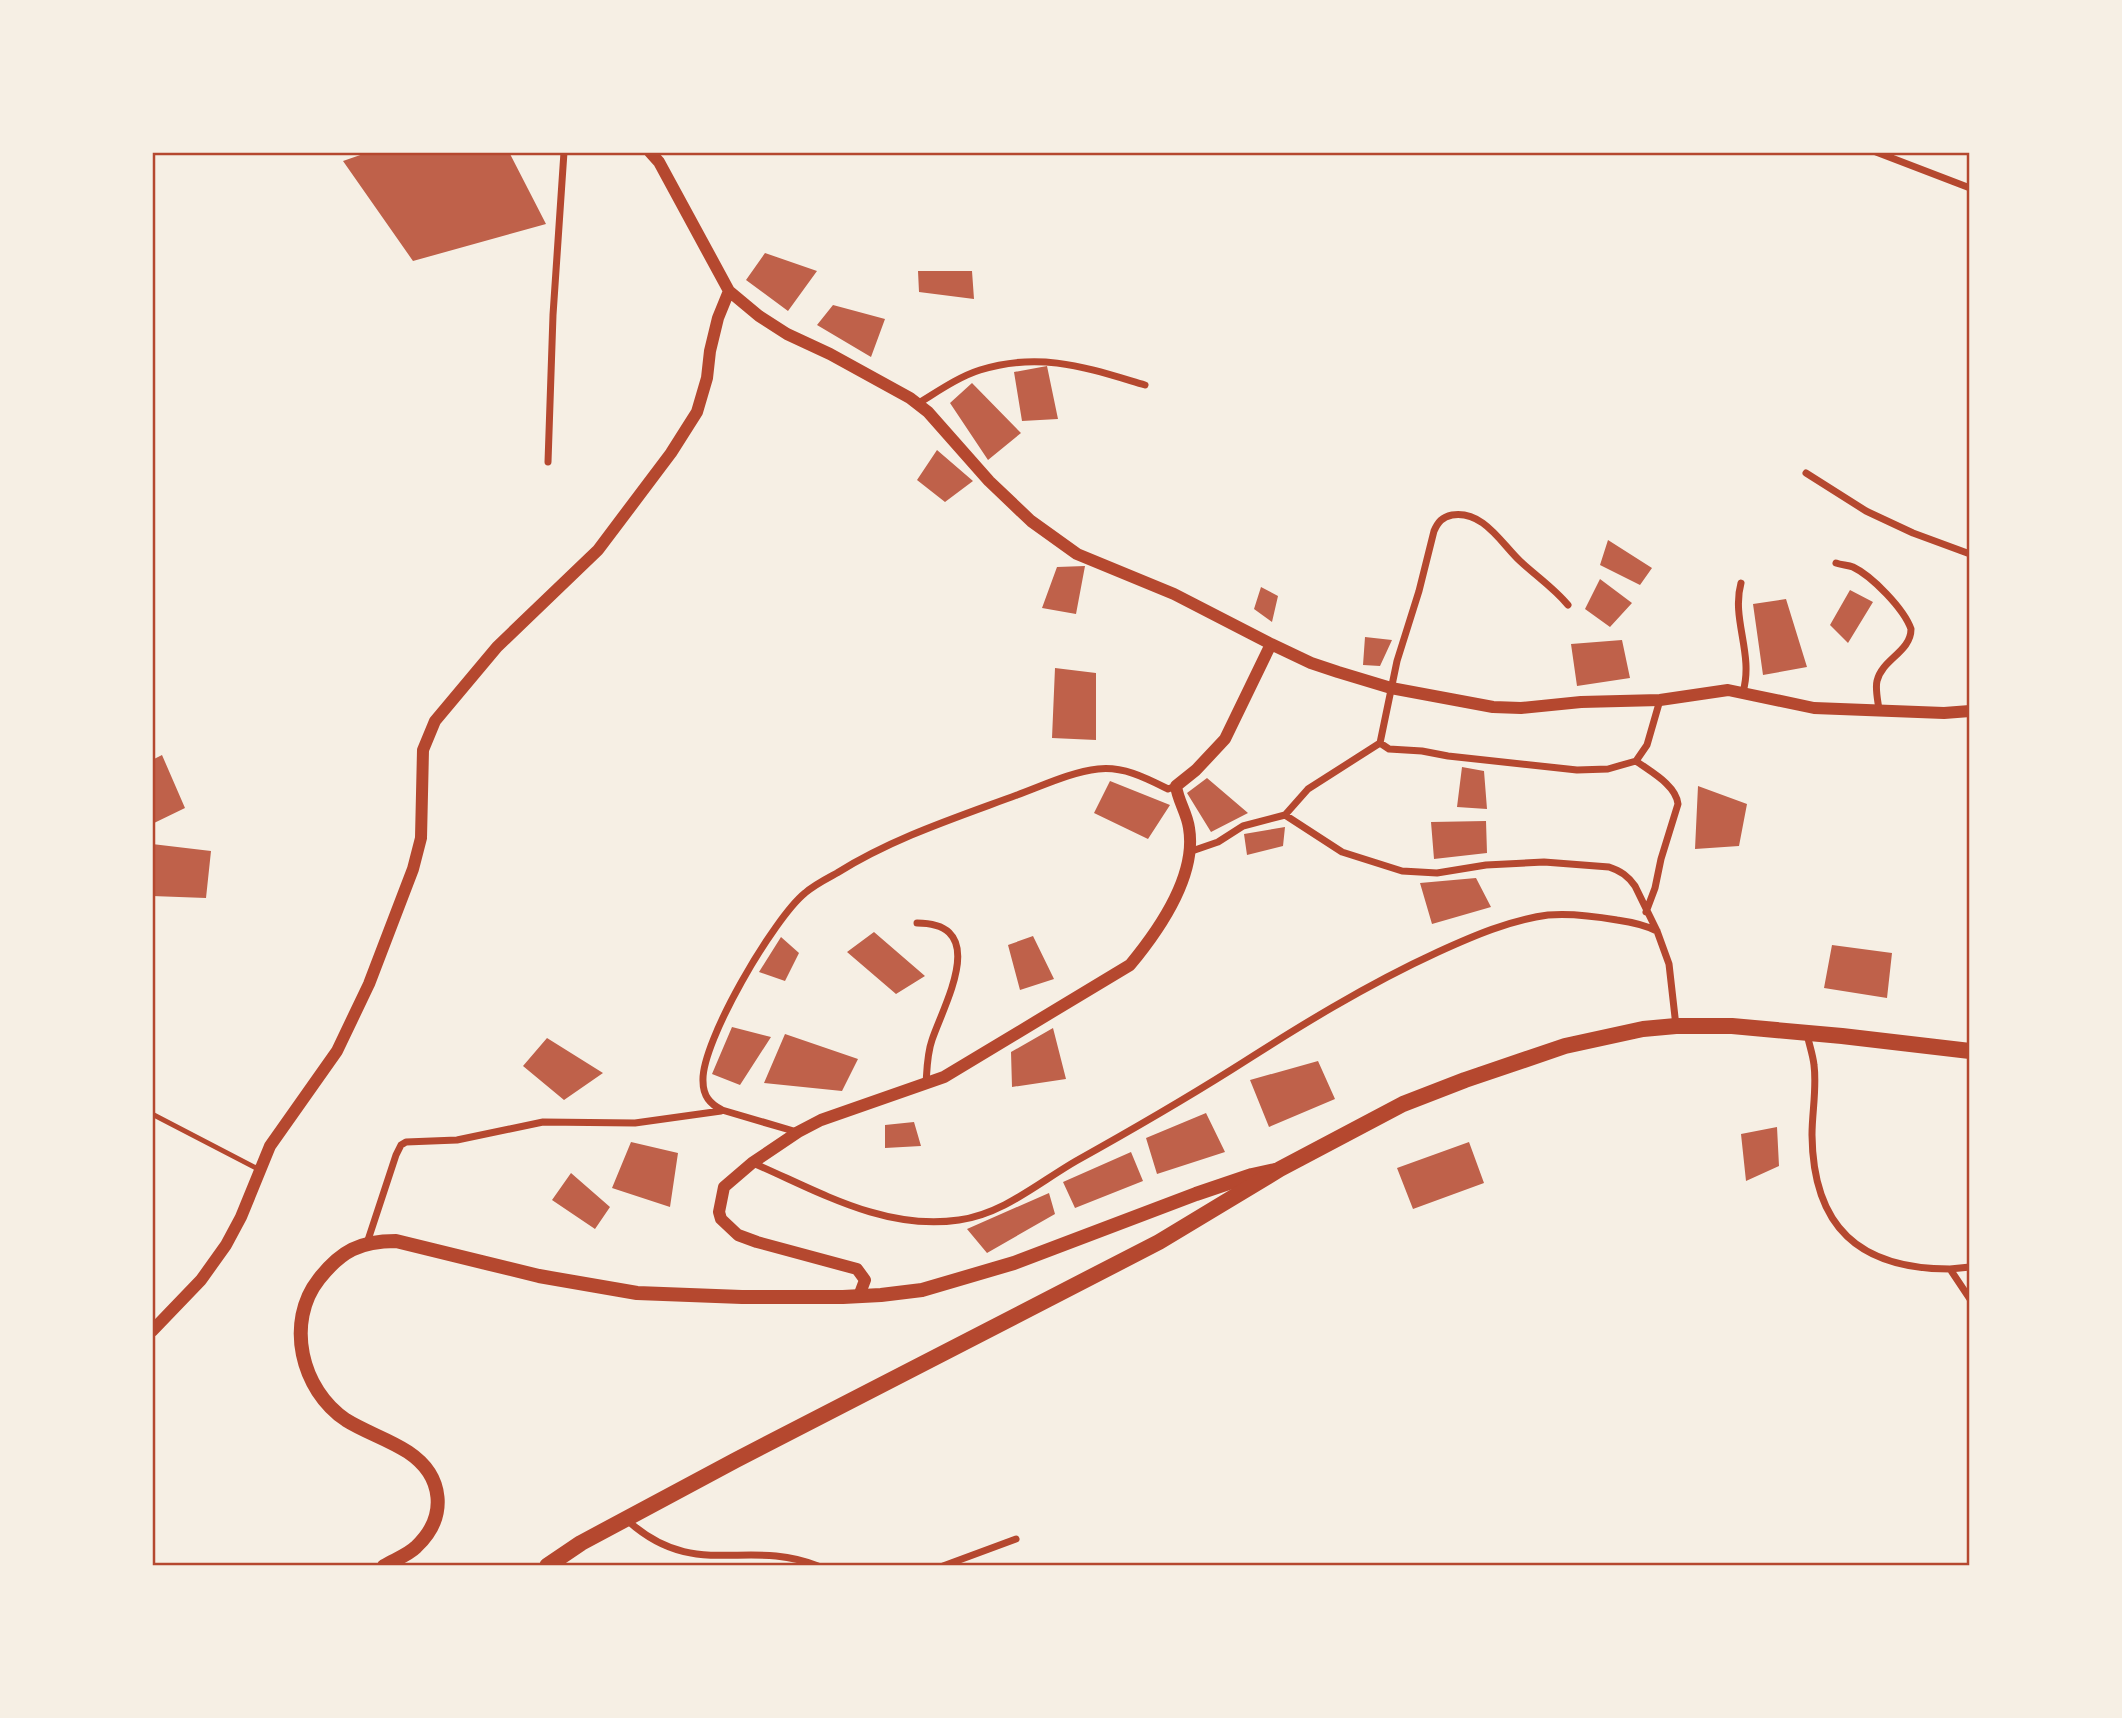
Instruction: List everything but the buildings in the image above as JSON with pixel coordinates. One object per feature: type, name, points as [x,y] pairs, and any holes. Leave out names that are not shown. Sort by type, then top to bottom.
[{"type":"main road","points":[[547,1566],[581,1543],[625,1519],[957,1344],[1159,1242],[1280,1169],[1403,1104],[1465,1080],[1565,1046],[1643,1029],[1676,1027],[1732,1027],[1807,1033],[1970,1051]]},
{"type":"main road","points":[[384,1566],[415,1548],[429,1533],[438,1510],[436,1491],[424,1465],[408,1452],[345,1419],[318,1395],[311,1381],[300,1340],[300,1320],[305,1298],[337,1256],[367,1243],[396,1241],[531,1274],[637,1293],[743,1297],[859,1296],[922,1290],[1014,1263],[1196,1194],[1252,1175],[1280,1169]]},
{"type":"street","points":[[548,462],[553,315],[564,152]]},
{"type":"street","points":[[650,152],[659,162],[729,291],[760,316],[787,334],[830,354],[918,404],[989,481],[1052,537],[1077,554],[1174,594],[1311,663],[1391,688],[1493,707],[1521,708],[1581,702],[1660,700],[1728,690],[1814,708],[1944,713],[1970,711]]},
{"type":"street","points":[[1876,152],[1970,188]]},
{"type":"street","points":[[152,1331],[201,1280],[226,1245],[241,1217],[270,1146],[337,1051],[384,948],[413,869],[421,838],[423,750],[435,721],[497,647],[598,550],[671,453],[696,412],[707,378],[718,318],[729,291]]},
{"type":"street","points":[[918,404],[978,371],[1011,363],[1044,360],[1145,385]]},
{"type":"street","points":[[1806,473],[1866,510],[1913,533],[1970,554]]},
{"type":"street","points":[[1189,852],[1218,842],[1243,825],[1285,815],[1308,789],[1380,743],[1391,688],[1434,531],[1444,517],[1466,514],[1484,523],[1568,605]]},
{"type":"street","points":[[1836,563],[1852,567],[1868,576],[1912,629],[1910,640],[1881,671],[1877,682],[1879,709]]},
{"type":"street","points":[[1741,583],[1738,605],[1748,674],[1743,692]]},
{"type":"street","points":[[798,1132],[722,1111],[712,1105],[704,1089],[703,1073],[707,1057],[725,1011],[784,914],[806,892],[852,863],[900,839],[1034,789],[1096,769],[1120,770],[1146,778],[1168,789],[1176,786],[1226,739],[1271,644]]},
{"type":"street","points":[[1380,743],[1390,749],[1448,756],[1577,770],[1608,769],[1636,761],[1647,745],[1660,700]]},
{"type":"street","points":[[1636,761],[1670,788],[1677,796],[1678,804],[1646,912]]},
{"type":"street","points":[[859,1296],[865,1280],[857,1269],[738,1235],[721,1219],[719,1203],[724,1187],[752,1163],[798,1132],[853,1108],[926,1085],[966,1065],[1130,965],[1149,941],[1177,893],[1189,852],[1189,827],[1177,798],[1176,786]]},
{"type":"street","points":[[1285,815],[1342,852],[1402,871],[1437,873],[1486,865],[1544,862],[1609,867],[1629,877],[1657,931],[1669,964],[1676,1027]]},
{"type":"street","points":[[752,1163],[818,1192],[898,1220],[939,1222],[981,1216],[1115,1141],[1392,973],[1487,930],[1520,921],[1566,914],[1620,920],[1657,931]]},
{"type":"street","points":[[917,923],[938,927],[950,935],[956,942],[959,959],[957,972],[931,1044],[926,1085]]},
{"type":"street","points":[[1807,1033],[1814,1065],[1813,1156],[1826,1210],[1844,1234],[1877,1256],[1915,1268],[1970,1267]]},
{"type":"street","points":[[367,1243],[396,1155],[401,1145],[406,1142],[457,1140],[543,1122],[635,1123],[722,1111]]},
{"type":"street","points":[[1950,1269],[1970,1299]]},
{"type":"street","points":[[625,1519],[652,1541],[676,1551],[710,1556],[783,1556],[818,1566]]},
{"type":"street","points":[[943,1566],[1016,1539]]},
{"type":"lane","points":[[152,1114],[260,1169]]}]
